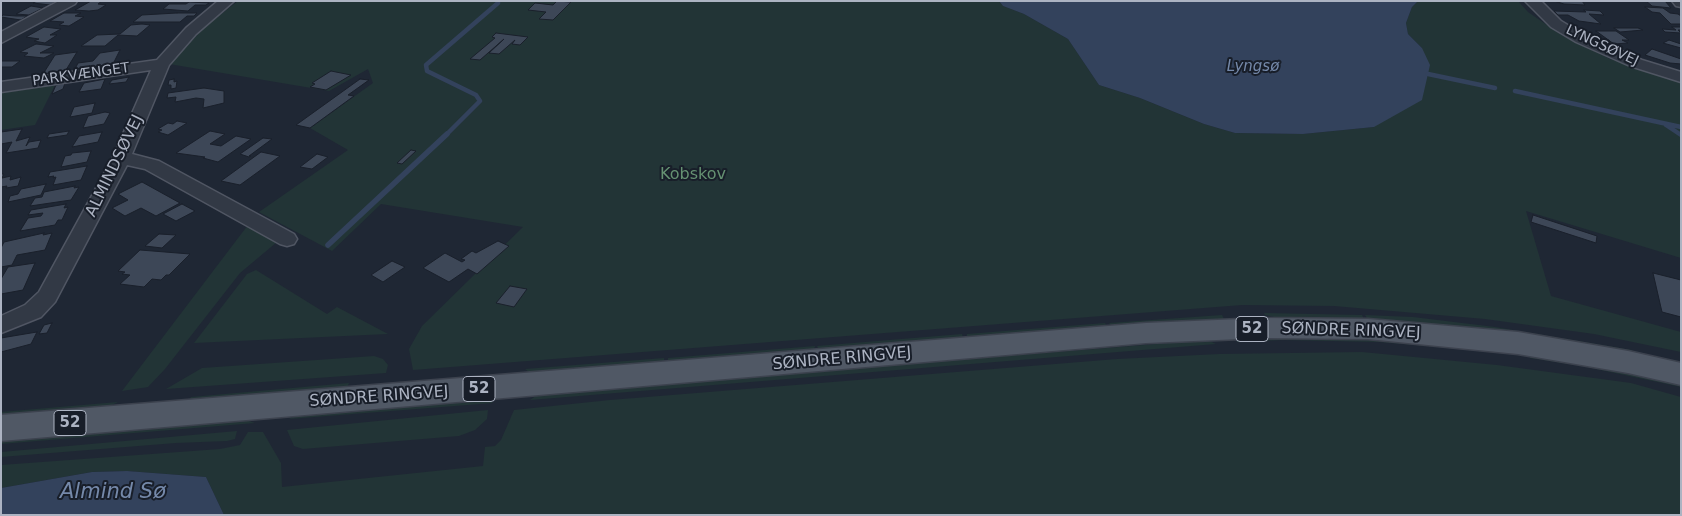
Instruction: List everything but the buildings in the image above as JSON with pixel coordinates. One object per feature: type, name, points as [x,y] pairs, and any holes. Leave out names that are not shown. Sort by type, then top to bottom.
[{"type":"main road","name":"SØNDRE RINGVEJ","points":[[1,428],[1136,334],[1266,328],[1368,329],[1518,343],[1628,362],[1681,374]]},
{"type":"street","points":[[1,38],[70,1]]},
{"type":"street","name":"ALMINDSØVEJ","points":[[1,325],[33,311],[47,297],[121,159],[162,64],[191,31],[227,1]]},
{"type":"street","name":"LYNGSØVEJ","points":[[1532,1],[1556,24],[1581,39],[1636,63],[1681,77]]},
{"type":"street","points":[[1,21],[28,24]]},
{"type":"street","name":"PARKVÆNGET","points":[[1,87],[162,64]]},
{"type":"street","points":[[121,159],[144,162],[287,239]]},
{"type":"green space","name":"Kobskov","points":[[238,1],[999,1],[1003,6],[1024,14],[1068,39],[1099,85],[1140,98],[1204,124],[1235,133],[1303,134],[1374,127],[1422,48],[1408,34],[1406,23],[1412,7],[1418,1],[1518,1],[1528,12],[1563,36],[1610,59],[1681,82],[1681,258],[1526,211],[1551,296],[1681,332],[1681,352],[1594,334],[1485,319],[1334,306],[1242,305],[413,370],[409,349],[422,326],[523,227],[381,204],[332,251],[259,212],[348,150],[310,128],[373,83],[368,69],[329,91],[169,64],[206,26]]},
{"type":"green space","points":[[55,85],[35,125],[1,130],[1,93]]},
{"type":"green space","points":[[248,225],[277,242],[240,273],[165,369],[148,387],[122,391]]},
{"type":"green space","points":[[256,270],[327,314],[337,307],[388,334],[194,343],[247,274]]},
{"type":"green space","points":[[1264,313],[1362,315],[1364,319],[1274,317]]},
{"type":"green space","points":[[1222,315],[1224,319],[1112,327],[1109,323]]},
{"type":"green space","points":[[1365,315],[1413,317],[1495,327],[1632,350],[1635,355],[1499,332],[1368,320]]},
{"type":"green space","points":[[1105,323],[1107,327],[967,339],[967,334]]},
{"type":"green space","points":[[962,334],[963,338],[819,350],[817,346]]},
{"type":"green space","points":[[1301,335],[1434,341],[1439,347],[1379,342],[1283,340],[1237,342],[1236,339]]},
{"type":"green space","points":[[1207,340],[1216,344],[530,400],[540,393]]},
{"type":"green space","points":[[815,346],[814,350],[668,362],[668,358]]},
{"type":"green space","points":[[1362,352],[1497,365],[1631,383],[1681,397],[1681,515],[224,515],[206,477],[127,471],[92,472],[1,488],[1,465],[220,449],[240,445],[248,432],[263,432],[281,463],[282,487],[483,466],[485,447],[495,446],[501,440],[514,410],[610,400],[1117,359],[1219,354]]},
{"type":"green space","points":[[1529,354],[1681,382],[1681,387],[1582,366],[1530,358]]},
{"type":"green space","points":[[374,356],[383,359],[388,365],[386,373],[166,389],[202,368]]},
{"type":"green space","points":[[664,358],[664,362],[537,373],[529,372],[525,369]]},
{"type":"green space","points":[[349,383],[347,388],[188,401],[191,397]]},
{"type":"green space","points":[[487,399],[493,403],[289,419],[297,415]]},
{"type":"green space","points":[[118,402],[108,407],[1,417],[1,412]]},
{"type":"green space","points":[[488,410],[487,419],[475,430],[459,436],[303,449],[294,446],[287,430]]},
{"type":"green space","points":[[243,419],[255,423],[1,444],[1,438]]},
{"type":"green space","points":[[237,431],[235,439],[227,441],[176,443],[1,457],[1,452]]},
{"type":"water","name":"Lyngsø","points":[[999,1],[1418,1],[1412,7],[1406,23],[1408,34],[1422,48],[1430,65],[1422,100],[1374,127],[1303,134],[1235,133],[1204,124],[1140,98],[1099,85],[1068,39],[1024,14],[1003,6]]},
{"type":"water","name":"Almind Sø","points":[[127,471],[206,477],[224,515],[1,515],[1,488],[92,472]]},
{"type":"waterway","points":[[447,134],[480,101],[476,95],[427,71],[426,65],[498,3]]},
{"type":"waterway","points":[[1428,74],[1495,88]]},
{"type":"waterway","points":[[1515,91],[1681,127]]},
{"type":"waterway","points":[[1666,125],[1681,135]]},
{"type":"waterway","points":[[328,245],[447,134]]}]
